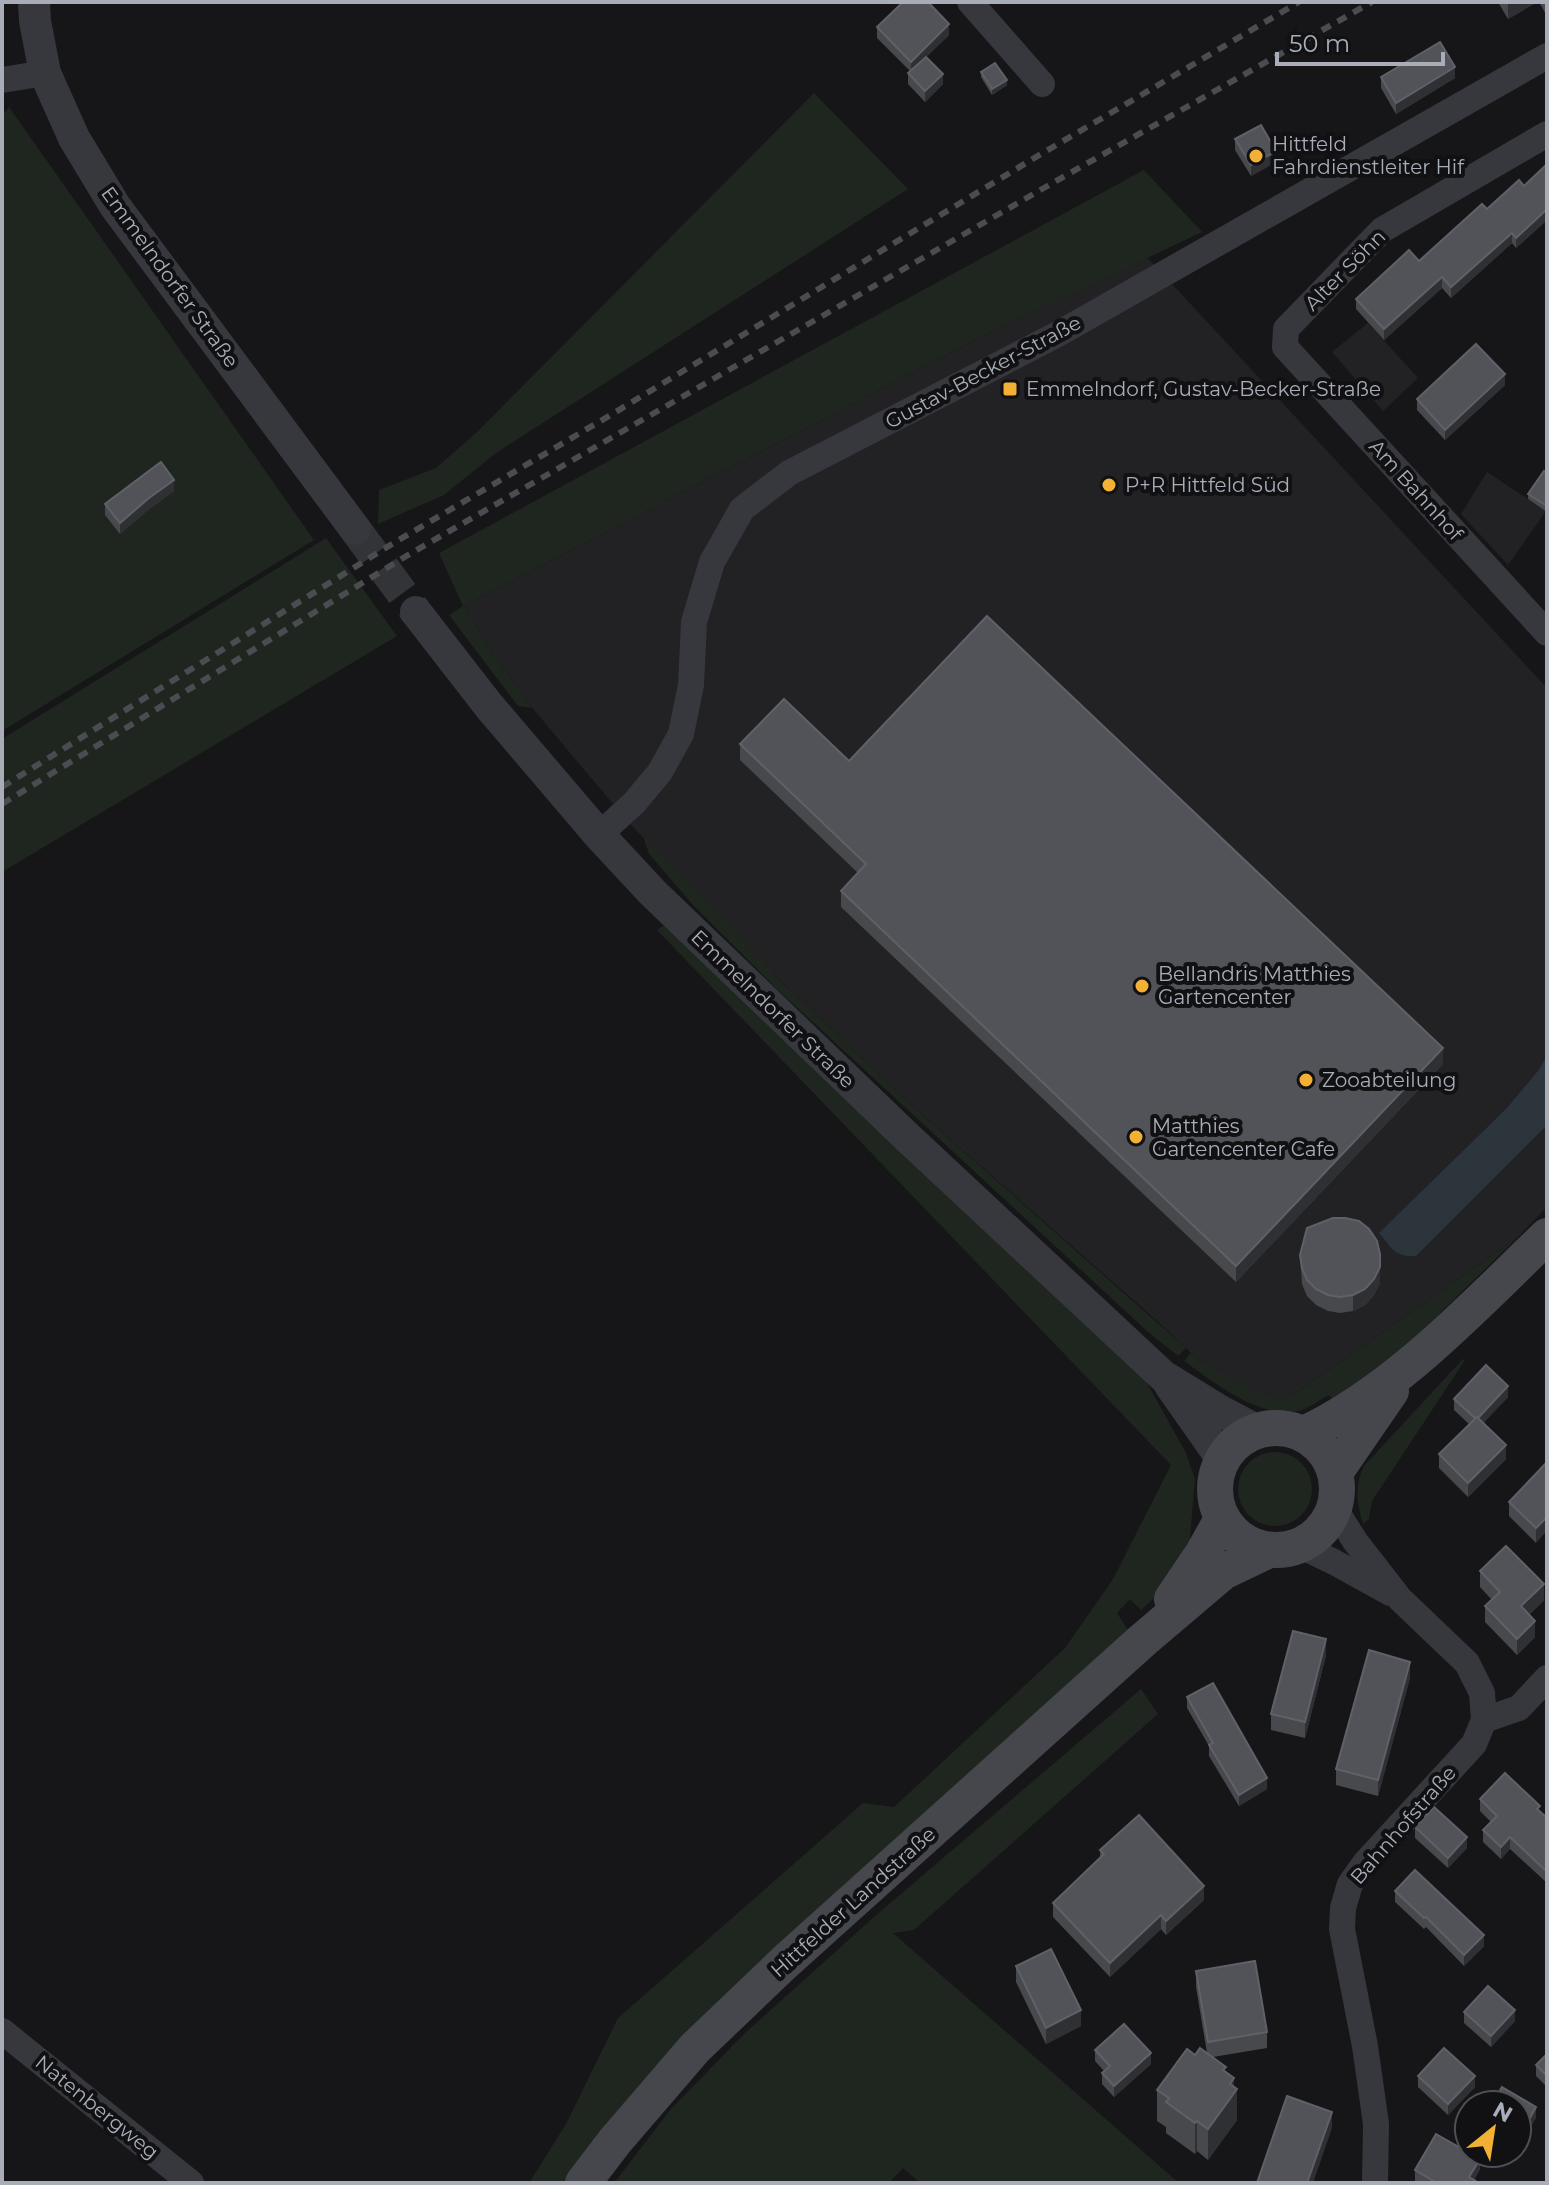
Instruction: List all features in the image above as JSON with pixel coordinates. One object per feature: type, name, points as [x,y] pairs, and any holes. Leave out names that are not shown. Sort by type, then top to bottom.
[{"type":"main road","points":[[1304,1434],[1334,1420],[1408,1367],[1547,1236]]},
{"type":"main road","points":[[1336,1471],[1408,1367]]},
{"type":"main road","points":[[1285,1548],[1250,1545],[1234,1534],[1222,1519],[1215,1500],[1215,1479],[1222,1459],[1243,1437],[1256,1430],[1288,1428],[1318,1443],[1336,1471],[1335,1509]]},
{"type":"main road","name":"Hittfelder Landstraße","points":[[583,2183],[695,2048],[785,1962],[1143,1640],[1223,1572],[1315,1537],[1335,1509]]},
{"type":"main road","name":"Hittfelder Landstraße","points":[[1143,1640],[1203,1553],[1222,1519]]},
{"type":"street","name":"Emmelndorfer Straße","points":[[34,2],[45,73],[74,138],[115,206],[355,529]]},
{"type":"street","points":[[970,2],[1042,84]]},
{"type":"street","name":"Gustav-Becker-Straße","points":[[599,835],[634,803],[660,772],[681,734],[691,685],[694,622],[712,562],[742,509],[789,473],[1058,334],[1547,56]]},
{"type":"street","points":[[2,80],[45,73]]},
{"type":"street","name":"Alter Söhn","points":[[1285,347],[1286,329],[1382,230],[1547,134]]},
{"type":"street","name":"Am Bahnhof","points":[[1285,347],[1547,633]]},
{"type":"street","name":"Emmelndorfer Straße","points":[[416,612],[489,706],[652,892],[896,1127],[1163,1376],[1256,1430]]},
{"type":"street","name":"Emmelndorfer Straße","points":[[1163,1376],[1222,1459]]},
{"type":"street","points":[[1335,1509],[1355,1541],[1400,1599],[1467,1663],[1482,1693],[1484,1720],[1519,1708],[1547,1678]]},
{"type":"street","points":[[1285,1548],[1334,1562],[1400,1599]]},
{"type":"street","name":"Bahnhofstraße","points":[[1375,2183],[1376,2124],[1365,2046],[1342,1929],[1343,1908],[1350,1884],[1365,1863],[1474,1744],[1484,1720]]},
{"type":"street","name":"Natenbergweg","points":[[2,2031],[191,2183]]},
{"type":"shaded area","points":[[814,93],[908,189],[496,453],[444,495],[378,524],[379,490],[436,468],[476,433]]},
{"type":"shaded area","points":[[9,107],[314,540],[2,731],[2,116]]},
{"type":"shaded area","points":[[1144,170],[1202,232],[985,335],[464,606],[493,654],[532,708],[518,706],[449,615],[463,606],[439,553]]},
{"type":"shaded area","points":[[1147,257],[1547,688],[1547,1207],[1518,1237],[1286,1400],[1265,1396],[1191,1353],[909,1103],[783,983],[628,822],[529,704],[464,606],[985,335]]},
{"type":"shaded area","points":[[1368,323],[1418,378],[1383,411],[1332,352]]},
{"type":"shaded area","points":[[1487,472],[1546,511],[1508,565],[1461,514]]},
{"type":"shaded area","points":[[326,538],[397,636],[2,872],[2,739]]},
{"type":"shaded area","points":[[643,836],[783,983],[909,1103],[1186,1348],[1178,1356],[1147,1331],[777,989],[693,905],[649,854]]},
{"type":"shaded area","points":[[665,924],[1142,1374],[1186,1453],[1195,1479],[1190,1538],[1193,1546],[1160,1593],[1141,1610],[1130,1599],[1117,1613],[1128,1630],[567,2183],[529,2183],[566,2124],[618,2018],[863,1803],[894,1807],[1065,1648],[1113,1579],[1171,1465],[657,930]]},
{"type":"shaded area","points":[[1547,1056],[1547,1125],[1416,1256],[1403,1255],[1394,1250],[1379,1233],[1507,1108]]},
{"type":"shaded area","points":[[1518,1237],[1393,1359],[1338,1405],[1329,1395],[1302,1410],[1271,1410],[1239,1398],[1184,1361],[1191,1353],[1248,1387],[1286,1400]]},
{"type":"shaded area","points":[[1463,1359],[1372,1501],[1369,1519],[1363,1524],[1358,1495],[1364,1466]]},
{"type":"shaded area","points":[[1275,1452],[1289,1455],[1301,1463],[1309,1475],[1312,1489],[1309,1503],[1301,1515],[1289,1523],[1275,1526],[1261,1523],[1249,1515],[1241,1503],[1238,1489],[1241,1475],[1249,1463],[1261,1455]]},
{"type":"shaded area","points":[[1141,1689],[1158,1714],[914,1930],[893,1933],[1179,2183],[920,2183],[903,2168],[889,2183],[614,2183],[670,2110],[745,2033],[874,1917]]},
{"type":"building","points":[[903,2],[928,2],[949,24],[911,62],[877,27]]},
{"type":"building","points":[[1440,42],[1455,67],[1396,103],[1381,77]]},
{"type":"building","points":[[926,57],[943,74],[925,91],[908,73]]},
{"type":"building","points":[[995,63],[1007,80],[992,89],[981,72]]},
{"type":"building","points":[[1261,125],[1276,151],[1251,165],[1235,139]]},
{"type":"building","points":[[1547,164],[1547,211],[1516,238],[1512,233],[1451,287],[1442,277],[1384,329],[1356,299],[1409,250],[1419,261],[1482,204],[1487,209],[1519,180],[1524,186]]},
{"type":"building","points":[[1476,344],[1505,374],[1445,430],[1417,399]]},
{"type":"building","points":[[161,462],[174,480],[120,523],[105,504]]},
{"type":"building","points":[[1544,471],[1547,473],[1547,506],[1528,494]]},
{"type":"building","name":"Bellandris Matthies Gartencenter","points":[[987,616],[1443,1048],[1236,1266],[841,891],[866,864],[740,744],[784,699],[849,761]]},
{"type":"building","points":[[1333,1218],[1359,1221],[1377,1241],[1380,1267],[1365,1289],[1353,1295],[1340,1297],[1316,1289],[1307,1280],[1302,1268],[1300,1255],[1307,1228]]},
{"type":"building","points":[[1486,1365],[1508,1386],[1475,1418],[1454,1399]]},
{"type":"building","points":[[1477,1417],[1506,1445],[1468,1483],[1439,1454]]},
{"type":"building","points":[[1547,1462],[1547,1517],[1536,1528],[1509,1502]]},
{"type":"building","points":[[1506,1546],[1544,1584],[1521,1606],[1535,1621],[1517,1639],[1485,1606],[1500,1592],[1480,1571]]},
{"type":"building","points":[[1293,1631],[1326,1639],[1305,1722],[1271,1714]]},
{"type":"building","points":[[1369,1650],[1410,1662],[1378,1780],[1336,1769]]},
{"type":"building","points":[[1213,1683],[1267,1778],[1239,1795],[1209,1745],[1213,1743],[1187,1697]]},
{"type":"building","points":[[1505,1773],[1540,1806],[1537,1809],[1547,1818],[1547,1872],[1510,1837],[1501,1847],[1483,1830],[1497,1816],[1480,1799]]},
{"type":"building","points":[[1434,1807],[1467,1837],[1448,1858],[1415,1827]]},
{"type":"building","points":[[1139,1815],[1204,1886],[1166,1921],[1161,1915],[1110,1963],[1053,1903],[1104,1854],[1100,1850]]},
{"type":"building","points":[[1415,1870],[1484,1935],[1464,1955],[1395,1891]]},
{"type":"building","points":[[1051,1949],[1081,2010],[1046,2028],[1016,1966]]},
{"type":"building","points":[[1255,1961],[1267,2032],[1208,2042],[1196,1971]]},
{"type":"building","points":[[1488,1986],[1515,2010],[1491,2036],[1464,2012]]},
{"type":"building","points":[[1124,2024],[1151,2053],[1114,2086],[1102,2073],[1110,2066],[1095,2050]]},
{"type":"building","points":[[1200,2048],[1226,2067],[1223,2070],[1234,2078],[1230,2084],[1237,2089],[1208,2129],[1166,2102],[1169,2098],[1157,2090],[1187,2049],[1195,2055]]},
{"type":"building","points":[[1444,2048],[1475,2076],[1462,2089],[1453,2089],[1453,2099],[1448,2104],[1418,2076]]},
{"type":"building","points":[[1547,2054],[1547,2076],[1536,2065]]},
{"type":"building","points":[[1287,2096],[1332,2112],[1307,2183],[1257,2183]]},
{"type":"building","points":[[1436,2134],[1453,2144],[1453,2169],[1474,2169],[1469,2177],[1479,2183],[1437,2183],[1415,2170]]},
{"type":"tunnel","points":[[355,529],[416,612]]},
{"type":"railway","points":[[2,787],[392,544],[1299,2]]},
{"type":"railway","points":[[2,804],[403,558],[1372,2]]},
{"type":"place","name":"Hittfeld Fahrdienstleiter Hif","points":[[1256,156]]},
{"type":"place","name":"Emmelndorf, Gustav-Becker-Straße","points":[[1010,389]]},
{"type":"place","name":"P+R Hittfeld Süd","points":[[1109,485]]},
{"type":"place","name":"Bellandris Matthies Gartencenter","points":[[1142,986]]},
{"type":"place","name":"Zooabteilung","points":[[1306,1080]]},
{"type":"place","name":"Matthies Gartencenter Cafe","points":[[1136,1137]]}]
